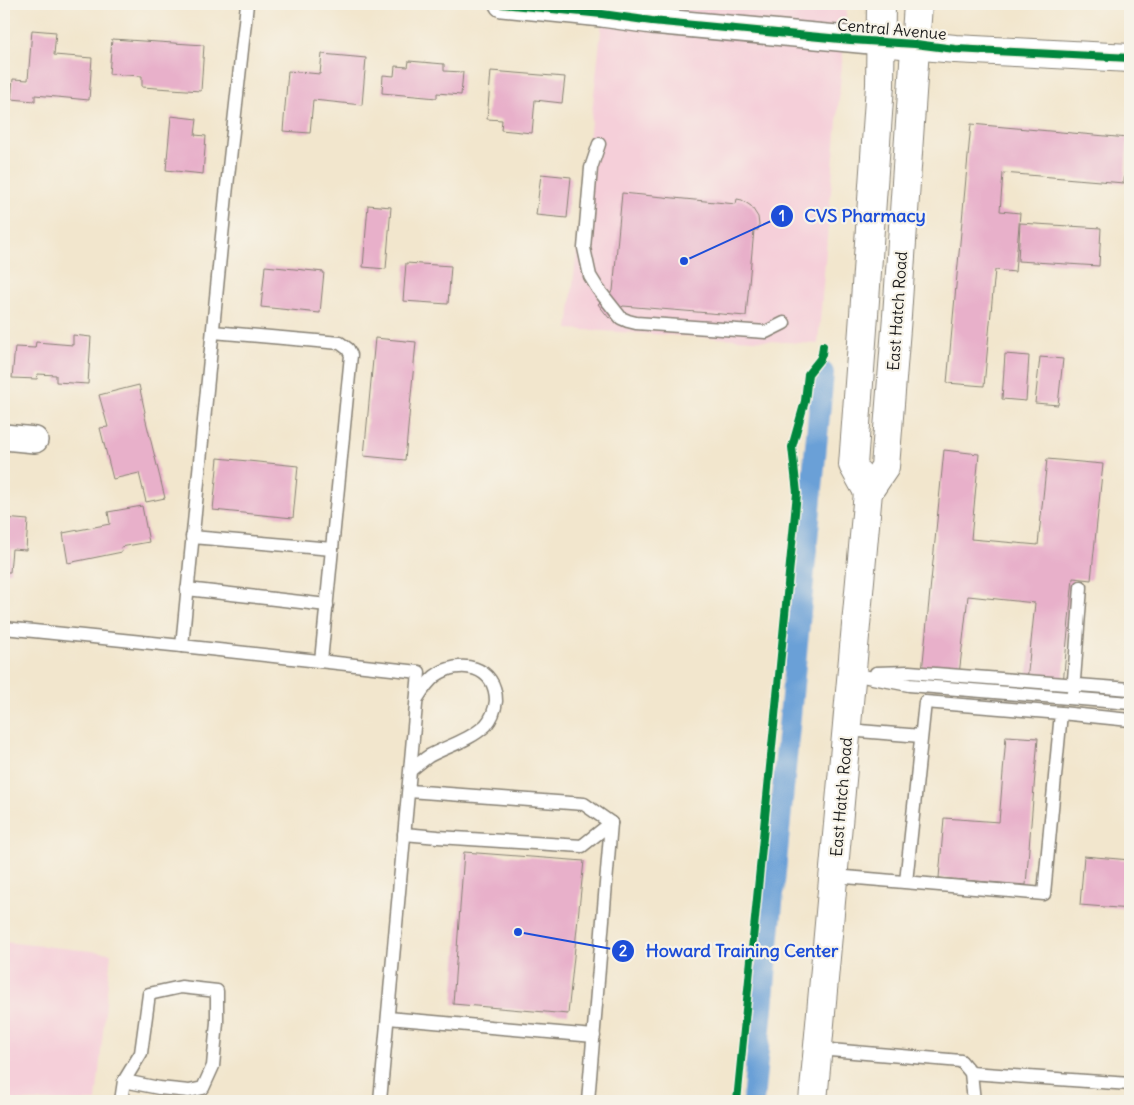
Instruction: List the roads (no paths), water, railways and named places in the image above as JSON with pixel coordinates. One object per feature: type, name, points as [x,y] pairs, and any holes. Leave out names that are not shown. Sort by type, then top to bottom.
[{"type":"main road","name":"East Hatch Road","points":[[868,492],[853,465],[878,104],[881,4]]},
{"type":"main road","name":"East Hatch Road","points":[[813,1101],[868,492],[885,467],[918,4]]},
{"type":"main road","name":"Central Avenue","points":[[881,42],[955,49],[1130,58]]},
{"type":"street","name":"Central Avenue","points":[[502,4],[652,21],[881,42]]},
{"type":"street","points":[[4,437],[36,440]]},
{"type":"lane","points":[[182,646],[186,589],[247,4]]},
{"type":"lane","points":[[599,144],[591,168],[584,248],[590,276],[621,318],[636,323],[766,332],[784,323]]},
{"type":"lane","points":[[213,332],[340,343],[348,349],[351,355],[321,661]]},
{"type":"lane","points":[[192,537],[332,549]]},
{"type":"lane","points":[[1072,698],[1081,587]]},
{"type":"lane","points":[[186,589],[327,605]]},
{"type":"lane","points":[[4,628],[419,672],[380,1101]]},
{"type":"lane","points":[[410,770],[429,757],[473,735],[486,724],[496,707],[496,691],[490,678],[482,672],[471,667],[460,667],[436,676],[426,685],[417,699]]},
{"type":"lane","points":[[852,674],[909,672],[1130,688]]},
{"type":"lane","points":[[852,674],[909,685],[1130,703]]},
{"type":"lane","points":[[906,882],[925,702],[1130,720]]},
{"type":"lane","points":[[834,876],[1044,894],[1061,713]]},
{"type":"lane","points":[[847,730],[921,736]]},
{"type":"lane","points":[[409,790],[584,804],[611,823]]},
{"type":"lane","points":[[404,834],[582,846],[611,823]]},
{"type":"lane","points":[[588,1101],[611,823]]},
{"type":"lane","points":[[121,1101],[124,1081],[140,1054],[149,994],[181,987],[217,991],[217,1022],[213,1066],[203,1088],[188,1096],[124,1081]]},
{"type":"lane","points":[[388,1018],[594,1036]]},
{"type":"lane","points":[[818,1050],[961,1061],[971,1073],[974,1101]]},
{"type":"lane","points":[[971,1073],[1130,1084]]},
{"type":"waterway","points":[[753,1101],[823,373]]},
{"type":"place","name":"CVS Pharmacy","points":[[684,261]]},
{"type":"place","name":"Howard Training Center","points":[[518,932]]}]
